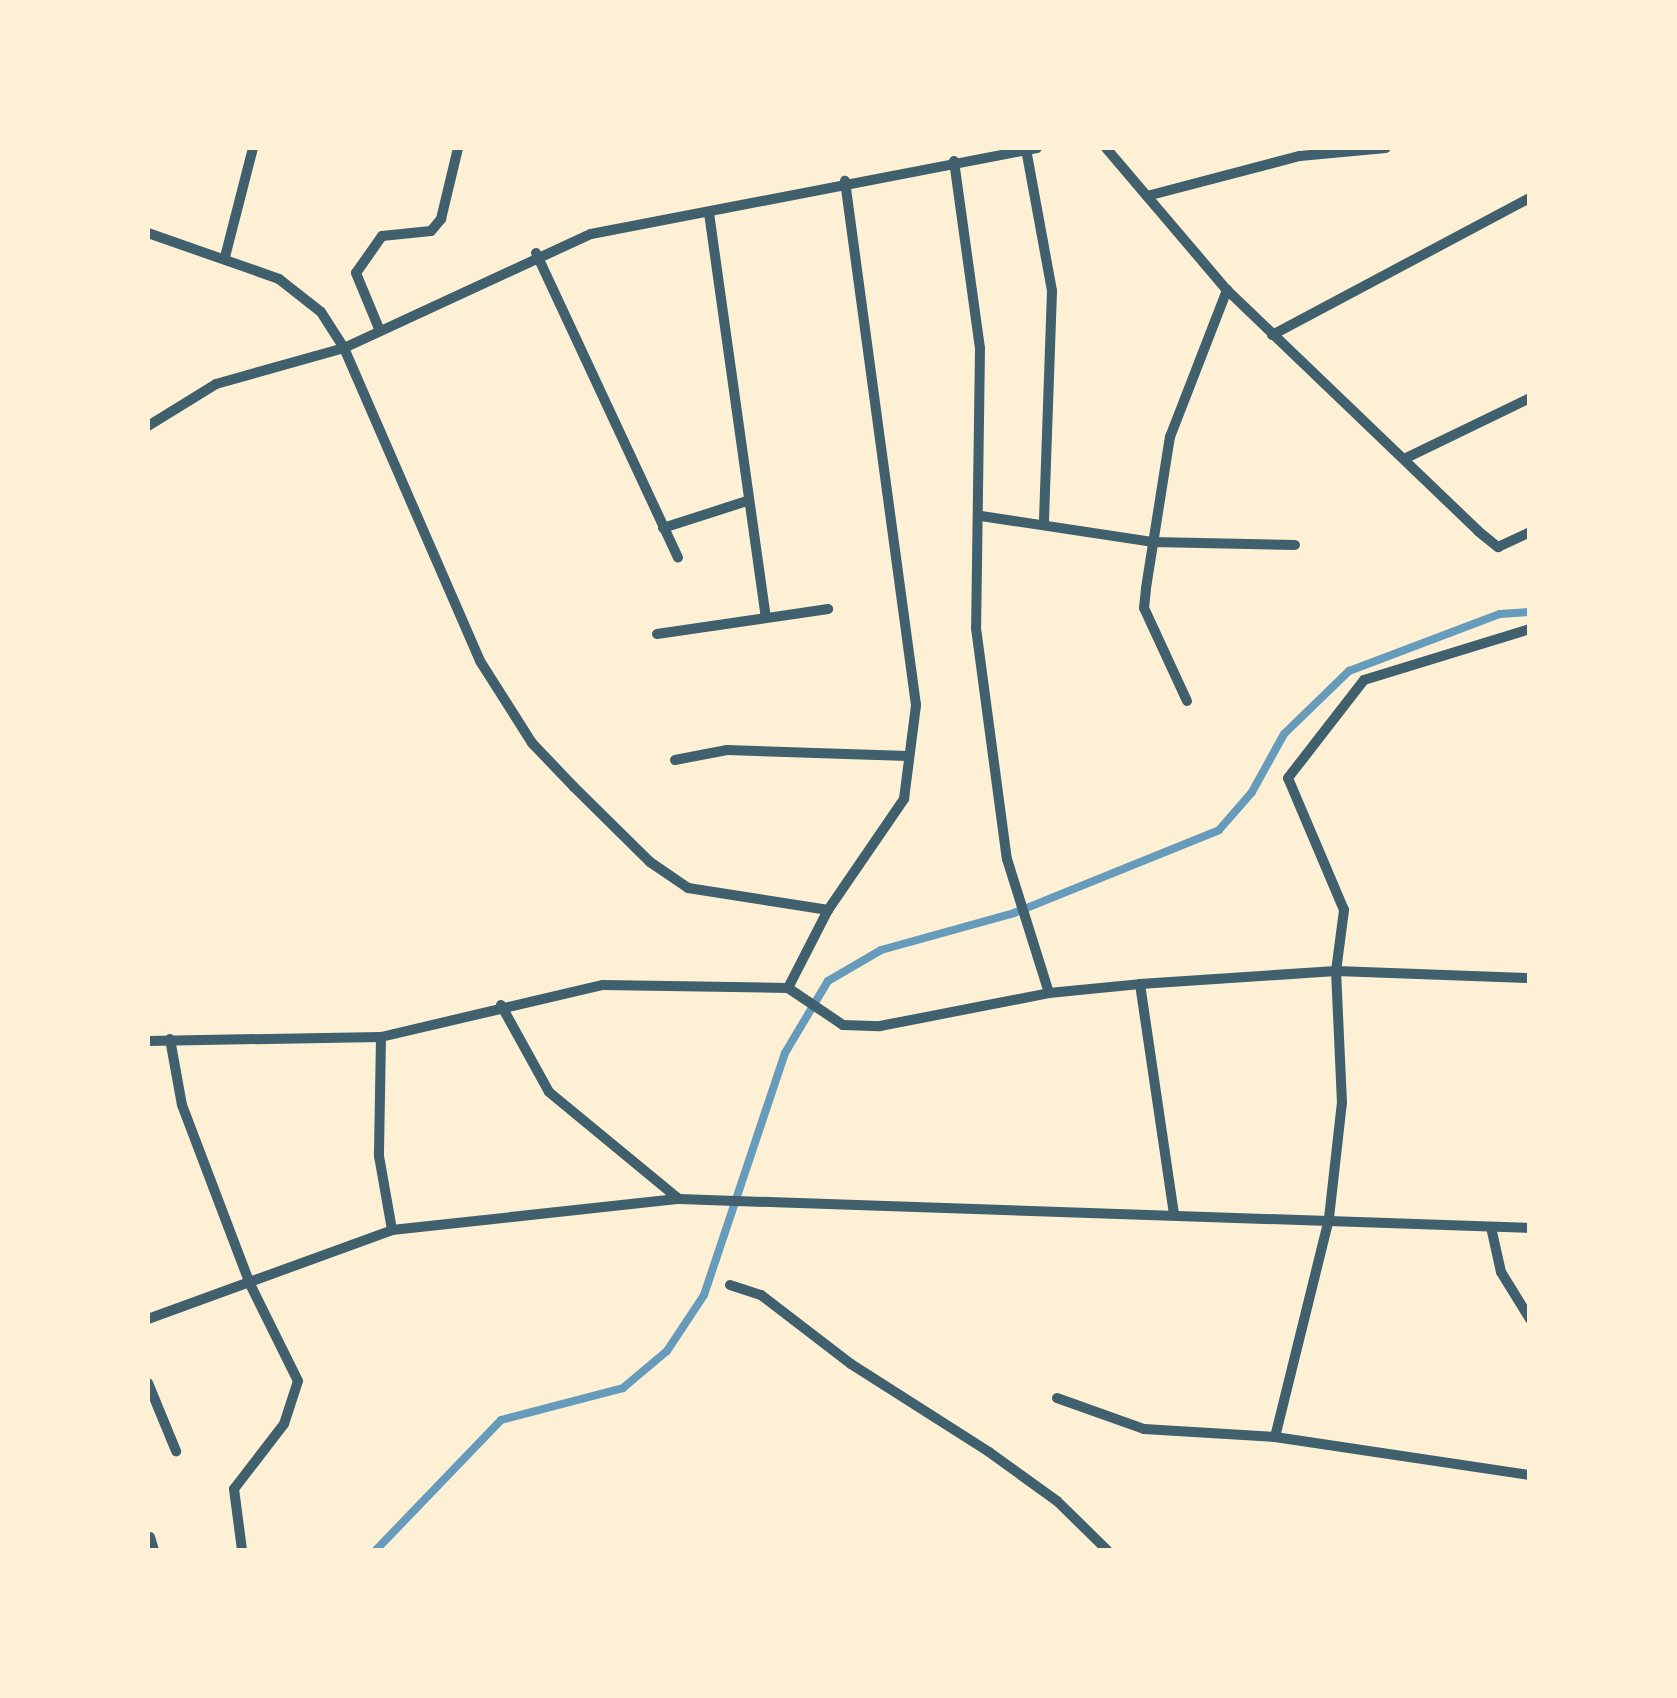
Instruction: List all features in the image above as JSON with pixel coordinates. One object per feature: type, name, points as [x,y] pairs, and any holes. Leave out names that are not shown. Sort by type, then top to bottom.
[{"type":"street","points":[[225,258],[254,148]]},
{"type":"street","points":[[380,331],[356,273],[382,236],[431,231],[441,219],[458,148]]},
{"type":"street","points":[[148,426],[216,384],[344,348],[536,254],[590,234],[845,181],[1031,148],[1052,291],[1044,523]]},
{"type":"street","points":[[1106,148],[1227,290],[1498,548],[1530,532]]},
{"type":"street","points":[[1147,196],[1300,156],[1386,148]]},
{"type":"street","points":[[954,161],[980,348],[981,516],[976,628],[1007,859],[1049,993]]},
{"type":"street","points":[[788,988],[828,910],[904,799],[916,706],[845,181]]},
{"type":"street","points":[[1272,334],[1530,198]]},
{"type":"street","points":[[708,212],[746,501],[766,618]]},
{"type":"street","points":[[148,233],[279,279],[321,312],[344,348],[480,660],[532,742],[650,862],[688,888],[828,910]]},
{"type":"street","points":[[536,254],[678,558]]},
{"type":"street","points":[[1188,701],[1144,608],[1170,438],[1227,290]]},
{"type":"street","points":[[1404,459],[1530,398]]},
{"type":"street","points":[[664,528],[746,501]]},
{"type":"street","points":[[981,516],[1152,542],[1295,545]]},
{"type":"street","points":[[658,634],[828,610]]},
{"type":"street","points":[[1274,1436],[1330,1218],[1342,1103],[1336,971],[1344,910],[1288,778],[1364,680],[1530,628]]},
{"type":"street","points":[[676,760],[727,750],[908,756]]},
{"type":"street","points":[[148,1040],[381,1036],[501,1005],[602,985],[788,988],[798,1000],[842,1025],[880,1026],[1049,993],[1140,984],[1336,971],[1530,978]]},
{"type":"street","points":[[1140,984],[1174,1214]]},
{"type":"street","points":[[501,1005],[549,1092],[679,1200]]},
{"type":"street","points":[[381,1036],[379,1156],[392,1230]]},
{"type":"street","points":[[170,1040],[182,1104],[250,1284],[298,1381],[284,1424],[234,1489],[242,1550]]},
{"type":"street","points":[[148,1319],[392,1230],[726,1196],[1530,1228]]},
{"type":"street","points":[[1492,1226],[1501,1272],[1530,1319]]},
{"type":"street","points":[[730,1285],[761,1295],[900,1398],[990,1452],[1056,1501],[1107,1550]]},
{"type":"street","points":[[148,1383],[176,1451]]},
{"type":"street","points":[[1057,1398],[1144,1429],[1274,1436],[1530,1475]]},
{"type":"street","points":[[150,1538],[154,1550]]},
{"type":"waterway","points":[[376,1550],[501,1420],[623,1388],[667,1351],[704,1295],[785,1053],[828,981],[881,950],[1014,913],[1219,830],[1252,792],[1284,734],[1349,671],[1500,614],[1530,612]]}]
